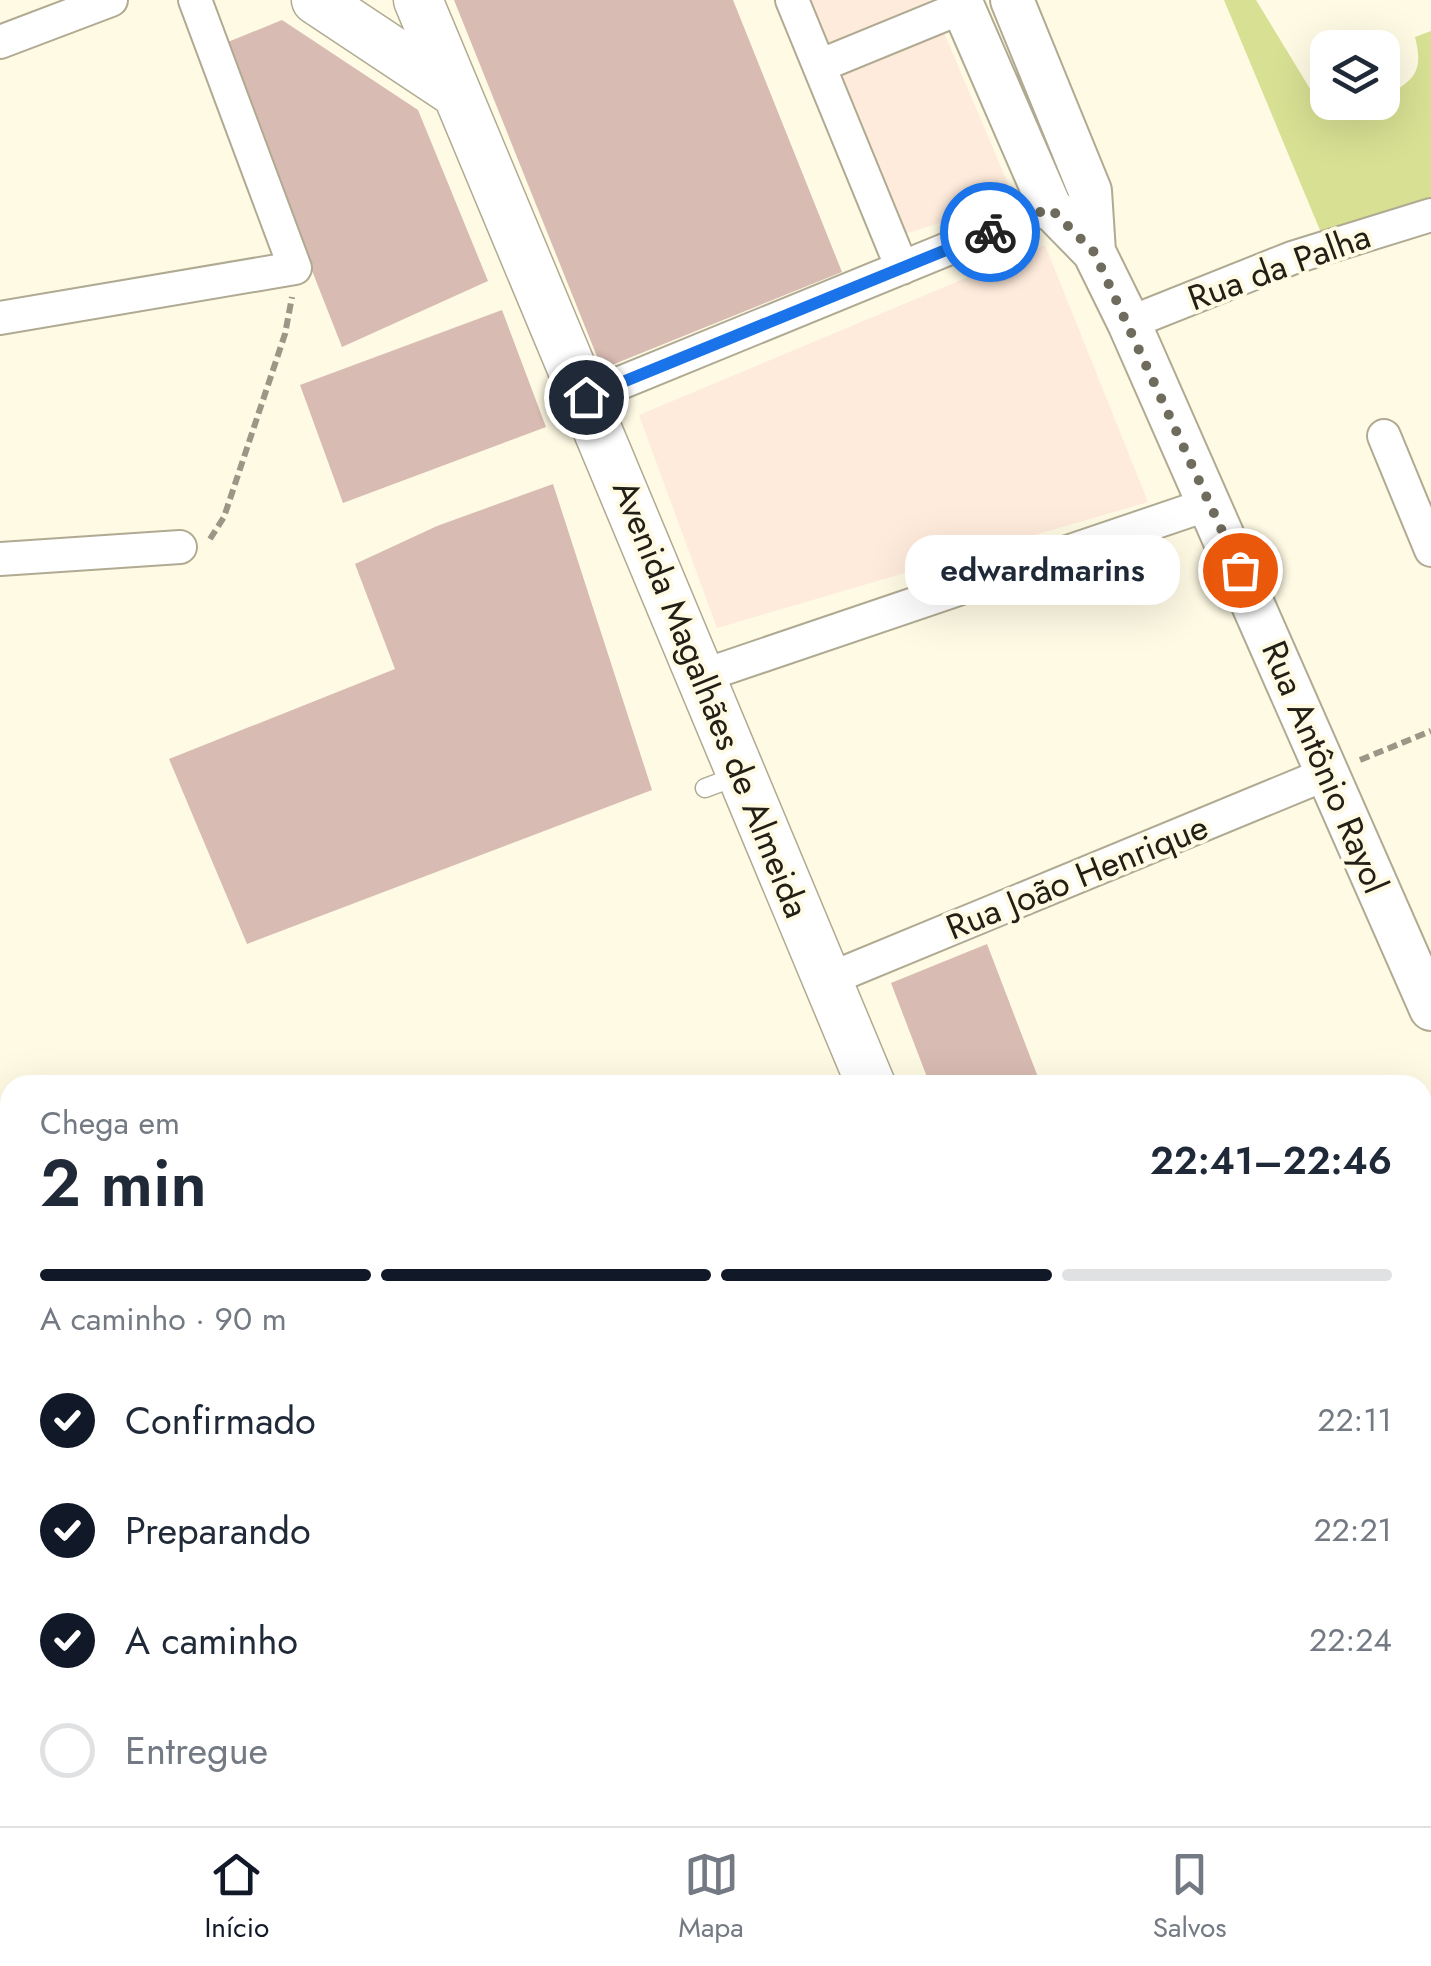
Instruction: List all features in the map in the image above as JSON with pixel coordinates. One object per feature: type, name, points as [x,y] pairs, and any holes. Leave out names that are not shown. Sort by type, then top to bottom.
[{"type":"main road","points":[[316,0],[456,93]]},
{"type":"main road","name":"Avenida Magalhães de Almeida","points":[[418,0],[699,676],[723,781],[827,980],[867,1075]]},
{"type":"street","points":[[0,42],[111,0]]},
{"type":"street","points":[[0,318],[294,268],[195,0]]},
{"type":"street","points":[[792,0],[902,268]]},
{"type":"street","name":"Rua Antônio Rayol","points":[[1012,0],[1090,191],[1094,252]]},
{"type":"street","points":[[820,66],[961,4]]},
{"type":"street","name":"Rua Antônio Rayol","points":[[961,4],[1050,208],[1094,252],[1129,323],[1212,503],[1326,774],[1431,1009]]},
{"type":"street","points":[[586,397],[1050,208]]},
{"type":"street","name":"Rua da Palha","points":[[1129,323],[1292,258],[1431,215]]},
{"type":"street","points":[[1384,436],[1431,550]]},
{"type":"street","points":[[699,676],[1212,503]]},
{"type":"street","points":[[0,559],[180,547]]},
{"type":"street","name":"Rua João Henrique","points":[[827,980],[1326,774]]},
{"type":"path","points":[[180,547],[207,541],[224,518],[285,334],[294,268]]},
{"type":"path","points":[[1326,774],[1431,731]]},
{"type":"shaded area","points":[[810,0],[930,0],[1015,200],[901,235]]},
{"type":"shaded area","points":[[1045,245],[1148,502],[717,628],[639,415]]},
{"type":"green space","points":[[1224,0],[1256,0],[1310,89],[1310,120],[1400,120],[1400,87],[1412,78],[1418,65],[1415,37],[1431,31],[1431,200],[1322,235]]},
{"type":"building","points":[[454,0],[733,0],[842,272],[602,369]]},
{"type":"building","points":[[282,20],[418,110],[488,281],[342,347],[223,44]]},
{"type":"building","points":[[502,310],[546,427],[343,503],[300,385]]},
{"type":"building","points":[[553,484],[652,790],[247,944],[169,759],[395,669],[355,564],[437,526]]},
{"type":"building","points":[[987,944],[1037,1075],[926,1075],[891,983]]},
{"type":"way so far","points":[[990,232],[1050,208],[1094,252],[1240,570]]},
{"type":"place","name":"edwardmarins","points":[[1240,570]]},
{"type":"route","points":[[586,397],[990,232]]}]
